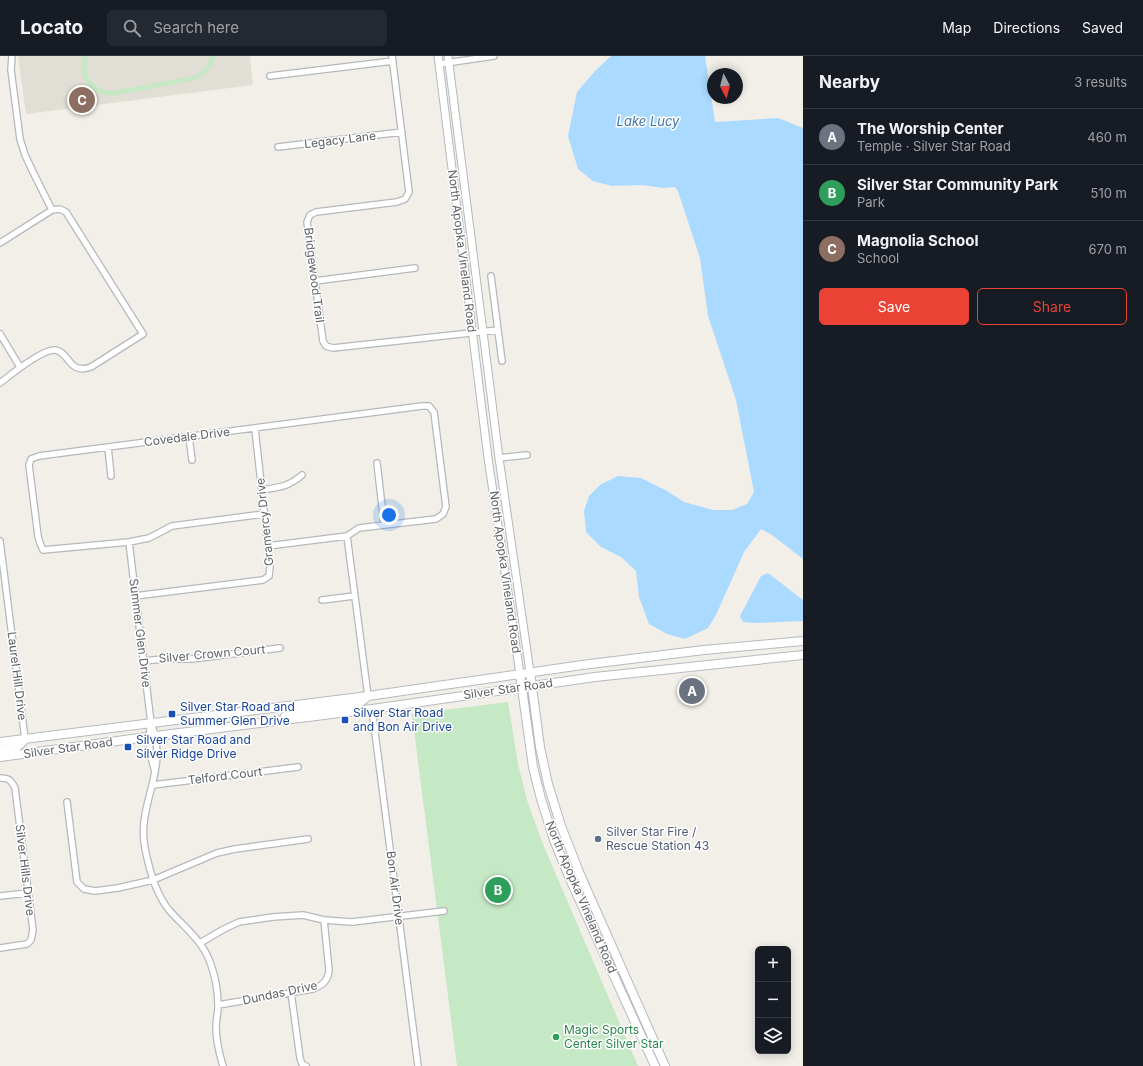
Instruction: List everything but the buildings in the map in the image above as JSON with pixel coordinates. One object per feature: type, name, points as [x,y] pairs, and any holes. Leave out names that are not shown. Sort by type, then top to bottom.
[{"type":"main road","name":"Silver Star Road","points":[[0,742],[368,696],[530,672],[704,650],[803,641]]},
{"type":"main road","name":"Silver Star Road","points":[[0,757],[152,736],[372,709],[595,677],[803,655]]},
{"type":"main road","name":"North Apopka Vineland Road","points":[[530,672],[540,747],[548,784],[561,826],[579,872],[665,1066]]},
{"type":"main road","name":"North Apopka Vineland Road","points":[[520,674],[533,767],[540,799],[549,826],[570,879],[655,1066]]},
{"type":"main road","points":[[273,721],[288,714],[349,705],[360,702],[368,696]]},
{"type":"main road","points":[[0,750],[20,746],[25,739]]},
{"type":"street","points":[[12,56],[11,70],[20,139],[32,172],[52,210]]},
{"type":"street","name":"North Apopka Vineland Road","points":[[438,56],[488,458],[520,674]]},
{"type":"street","points":[[439,64],[448,59],[494,56]]},
{"type":"street","points":[[270,76],[392,59]]},
{"type":"street","name":"Bridgewood Trail","points":[[392,59],[409,192],[406,199],[397,202],[316,212],[310,215],[307,222],[323,341],[326,346],[333,348],[498,330]]},
{"type":"street","name":"North Apopka Vineland Road","points":[[448,59],[499,458],[530,672]]},
{"type":"street","name":"Legacy Lane","points":[[278,147],[402,132]]},
{"type":"street","points":[[0,243],[52,210],[60,209],[66,212],[143,334],[91,367],[85,369],[78,368],[70,364],[61,353],[55,350],[48,351],[20,367],[0,383]]},
{"type":"street","points":[[315,281],[415,268]]},
{"type":"street","points":[[491,276],[502,360]]},
{"type":"street","points":[[0,334],[20,367]]},
{"type":"street","name":"Covedale Drive","points":[[129,542],[44,550],[38,536],[29,465],[30,459],[39,456],[429,406],[434,412],[446,507],[443,514],[436,519],[384,524]]},
{"type":"street","name":"Gramercy Drive","points":[[135,596],[263,580],[269,576],[270,567],[268,546],[255,429]]},
{"type":"street","points":[[189,437],[192,460]]},
{"type":"street","points":[[108,447],[111,476]]},
{"type":"street","points":[[499,458],[527,455]]},
{"type":"street","points":[[268,546],[347,536],[359,528],[384,524],[377,463]]},
{"type":"street","points":[[262,490],[293,483],[302,475]]},
{"type":"street","points":[[129,542],[149,538],[172,526],[264,514]]},
{"type":"street","points":[[347,536],[368,696]]},
{"type":"street","name":"Laurel Hill Drive","points":[[0,541],[25,739]]},
{"type":"street","name":"Summer Glen Drive","points":[[129,542],[152,736]]},
{"type":"street","points":[[322,600],[354,596]]},
{"type":"street","name":"Silver Crown Court","points":[[144,661],[192,658],[280,648]]},
{"type":"street","name":"Bon Air Drive","points":[[372,709],[418,1066]]},
{"type":"street","points":[[152,736],[150,753],[155,774],[148,800],[144,824],[144,846],[153,880],[162,899],[169,909],[200,943],[210,961],[218,1006],[216,1027],[218,1048],[223,1066]]},
{"type":"street","name":"Telford Court","points":[[153,786],[298,767]]},
{"type":"street","name":"Silver Hills Drive","points":[[0,778],[11,780],[15,788],[32,930],[31,940],[27,944],[0,948]]},
{"type":"street","points":[[67,802],[77,882],[84,889],[95,891],[118,888],[153,880],[217,853],[235,849],[308,839]]},
{"type":"street","points":[[0,896],[28,893]]},
{"type":"street","points":[[200,943],[239,922],[273,917],[303,915],[324,920],[352,922],[444,911]]},
{"type":"street","name":"Dundas Drive","points":[[218,1006],[313,989],[322,986],[328,978],[329,970],[324,920]]},
{"type":"street","points":[[291,992],[300,1058],[302,1064],[306,1066]]},
{"type":"street","points":[[628,1007],[637,1003]]},
{"type":"shaded area","points":[[18,56],[250,56],[253,85],[26,114]]},
{"type":"green space","points":[[83,56],[88,56],[88,75],[94,84],[99,88],[112,91],[194,76],[205,68],[210,56],[215,56],[213,64],[208,71],[195,80],[112,96],[104,95],[87,84],[81,64]]},
{"type":"green space","points":[[508,702],[518,764],[527,800],[542,842],[638,1066],[457,1066],[412,714]]},
{"type":"water","name":"Lake Lucy","points":[[611,56],[705,56],[707,69],[707,104],[712,104],[715,122],[778,118],[803,128],[803,559],[772,535],[761,529],[744,552],[716,615],[708,628],[685,639],[667,634],[649,624],[639,597],[636,571],[621,557],[601,547],[586,532],[584,511],[589,496],[600,485],[618,476],[641,478],[667,491],[684,502],[713,510],[732,510],[747,504],[754,492],[736,400],[708,316],[700,258],[678,191],[675,187],[663,188],[642,185],[612,186],[593,181],[578,169],[568,136],[577,92],[595,71]]},
{"type":"water","points":[[768,573],[803,600],[803,621],[757,623],[743,622],[740,616],[761,576]]},
{"type":"place","name":"Magnolia School","points":[[82,100]]},
{"type":"place","name":"The Worship Center","points":[[692,691]]},
{"type":"place","name":"Silver Star Road and Summer Glen Drive","points":[[172,714]]},
{"type":"place","name":"Silver Star Road and Bon Air Drive","points":[[345,720]]},
{"type":"place","name":"Silver Star Road and Silver Ridge Drive","points":[[128,747]]},
{"type":"place","name":"Silver Star Fire / Rescue Station 43","points":[[598,839]]},
{"type":"place","name":"Silver Star Community Park","points":[[498,890]]},
{"type":"place","name":"Magic Sports Center Silver Star","points":[[556,1037]]}]
